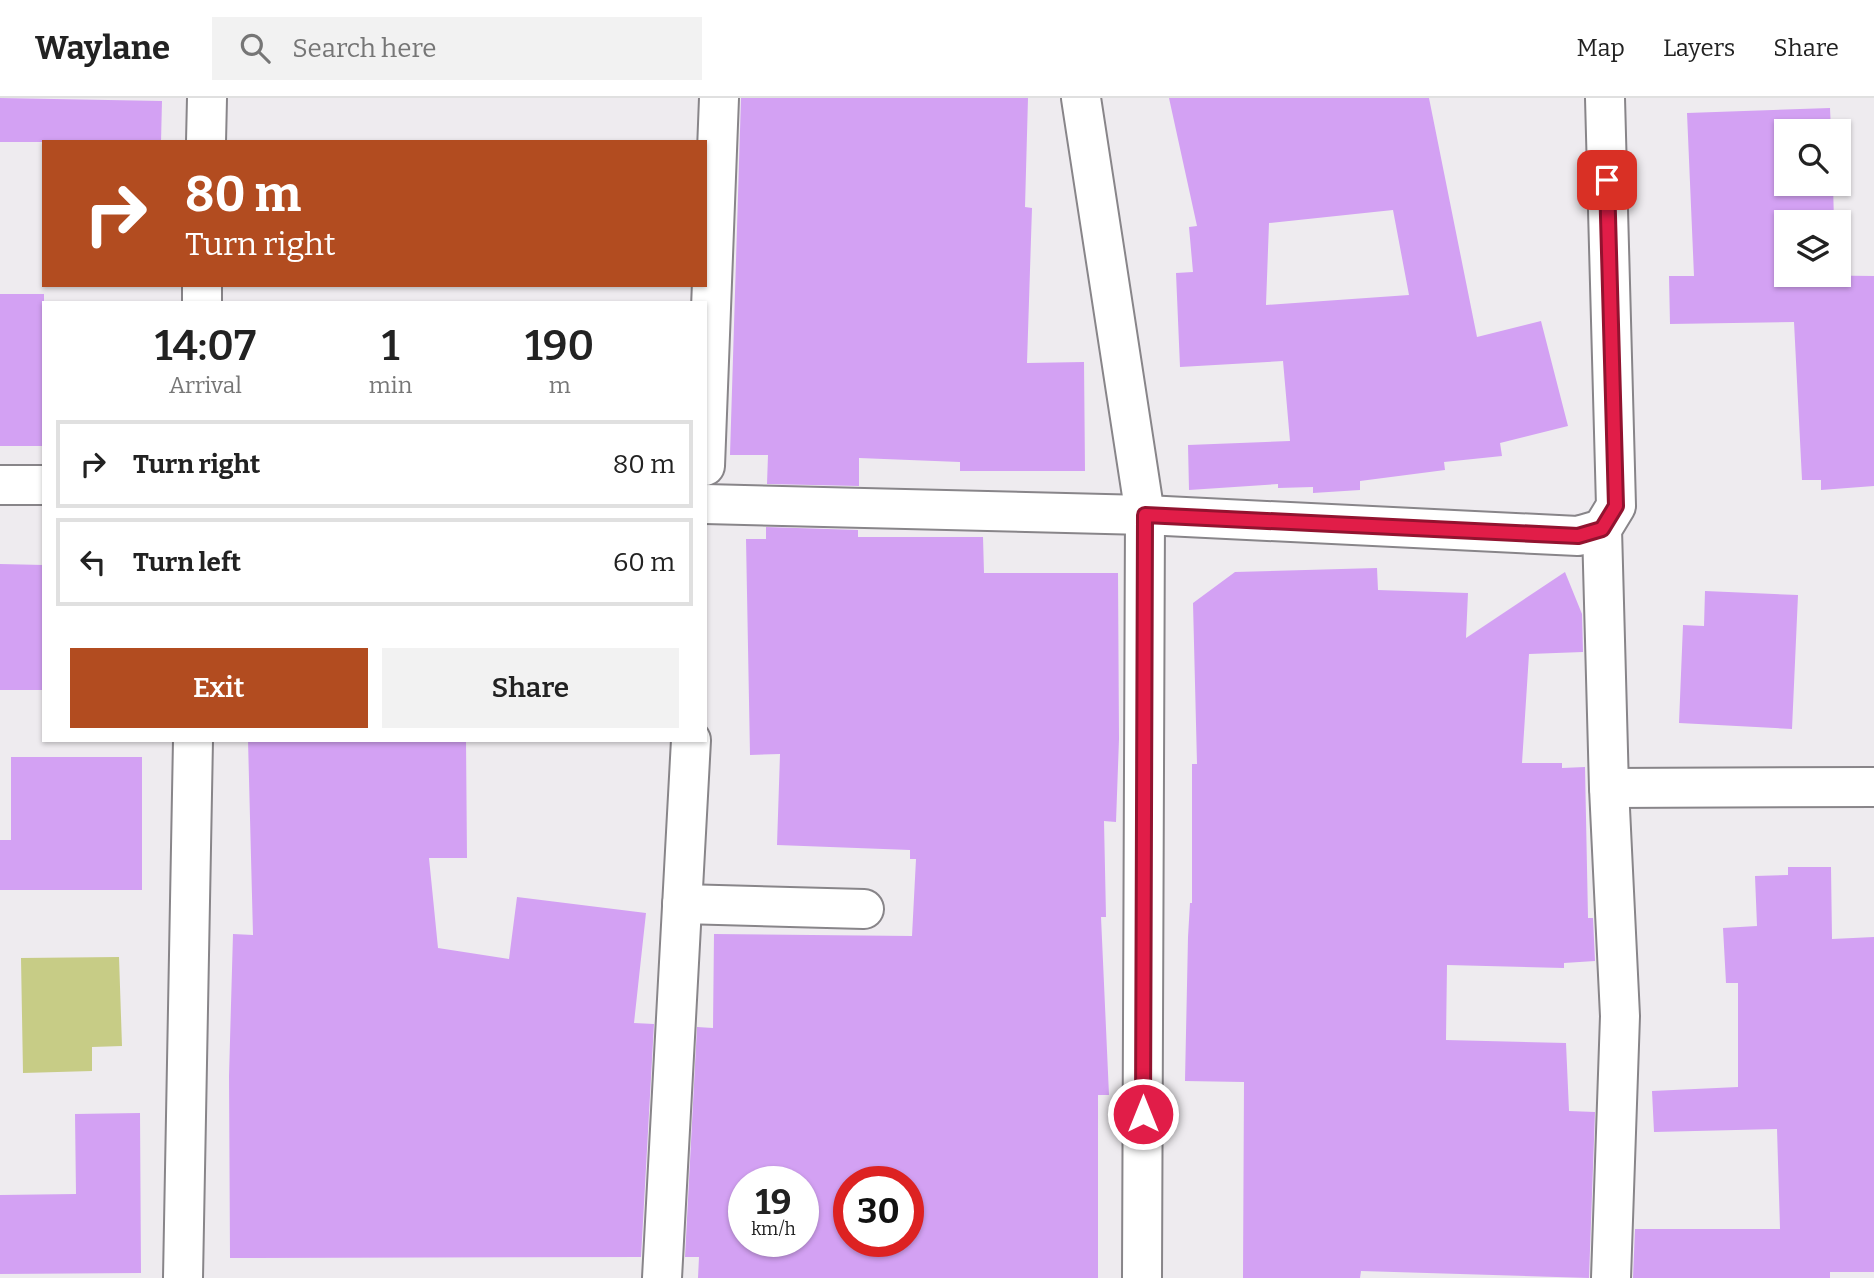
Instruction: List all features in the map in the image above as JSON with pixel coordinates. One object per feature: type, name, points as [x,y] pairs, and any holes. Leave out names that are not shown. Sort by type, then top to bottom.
[{"type":"street","points":[[206,140],[207,98]]},
{"type":"street","points":[[707,413],[719,98]]},
{"type":"street","points":[[1081,98],[1145,515],[1142,1278]]},
{"type":"street","points":[[1605,98],[1616,506],[1602,529],[1609,788],[1620,1016],[1611,1278]]},
{"type":"street","points":[[0,485],[42,485]]},
{"type":"street","points":[[707,504],[1145,515],[1578,536],[1602,529]]},
{"type":"street","points":[[183,1278],[192,742]]},
{"type":"street","points":[[662,1278],[691,742]]},
{"type":"street","points":[[1609,788],[1874,787]]},
{"type":"street","points":[[682,904],[864,909]]},
{"type":"green space","points":[[119,957],[122,1046],[92,1047],[92,1071],[23,1073],[21,958]]},
{"type":"building","points":[[0,98],[162,101],[161,140],[0,142]]},
{"type":"building","points":[[741,98],[1028,98],[1025,207],[1032,208],[1027,363],[1084,362],[1085,471],[960,471],[960,462],[859,458],[859,486],[767,484],[768,455],[730,455]]},
{"type":"building","points":[[1169,98],[1429,98],[1477,337],[1541,321],[1568,426],[1500,443],[1502,456],[1444,462],[1445,470],[1360,481],[1360,490],[1313,493],[1313,487],[1278,488],[1278,484],[1189,490],[1188,445],[1290,441],[1283,361],[1180,367],[1176,273],[1193,272],[1189,227],[1197,226]],"holes":[[[1393,210],[1409,295],[1266,305],[1269,223]]]},
{"type":"building","points":[[1830,108],[1830,119],[1774,119],[1774,196],[1833,196],[1834,210],[1774,210],[1774,287],[1851,287],[1851,276],[1874,276],[1874,486],[1821,490],[1821,480],[1802,480],[1794,322],[1670,324],[1669,276],[1694,276],[1687,113]]},
{"type":"building","points":[[0,294],[44,294],[42,446],[0,446]]},
{"type":"building","points":[[766,527],[858,530],[858,537],[983,537],[984,573],[1118,573],[1119,739],[1116,822],[1104,821],[1106,917],[1101,917],[1109,1095],[1098,1095],[1098,1278],[698,1278],[699,1257],[685,1257],[697,1027],[713,1028],[714,934],[912,936],[916,859],[910,859],[910,850],[777,845],[780,754],[750,755],[746,539],[766,539]]},
{"type":"building","points":[[0,564],[42,565],[42,690],[0,690]]},
{"type":"building","points":[[1377,568],[1378,590],[1468,593],[1466,638],[1565,572],[1582,614],[1583,652],[1529,654],[1522,763],[1562,763],[1562,768],[1585,767],[1588,918],[1593,918],[1595,961],[1564,963],[1564,968],[1447,965],[1446,1040],[1566,1043],[1569,1111],[1595,1112],[1589,1278],[1361,1271],[1360,1278],[1243,1278],[1244,1082],[1185,1081],[1188,937],[1192,903],[1192,764],[1197,764],[1193,603],[1235,572]]},
{"type":"building","points":[[1705,591],[1798,595],[1792,729],[1679,723],[1683,625],[1704,626]]},
{"type":"building","points":[[248,742],[466,742],[467,858],[429,858],[438,948],[509,959],[517,897],[646,913],[634,1023],[654,1024],[641,1257],[230,1258],[229,1076],[233,934],[253,935]]},
{"type":"building","points":[[11,757],[142,757],[142,890],[0,890],[0,840],[11,840]]},
{"type":"building","points":[[1788,867],[1831,867],[1832,939],[1874,937],[1874,1272],[1830,1272],[1830,1278],[1633,1278],[1635,1229],[1780,1229],[1777,1129],[1654,1132],[1652,1091],[1738,1087],[1738,983],[1726,983],[1723,928],[1757,926],[1755,876],[1788,875]]},
{"type":"building","points":[[140,1113],[141,1273],[0,1274],[0,1195],[76,1194],[75,1114]]},
{"type":"route","points":[[1143,1114],[1145,515],[1578,536],[1602,529],[1616,506],[1607,180]]}]
